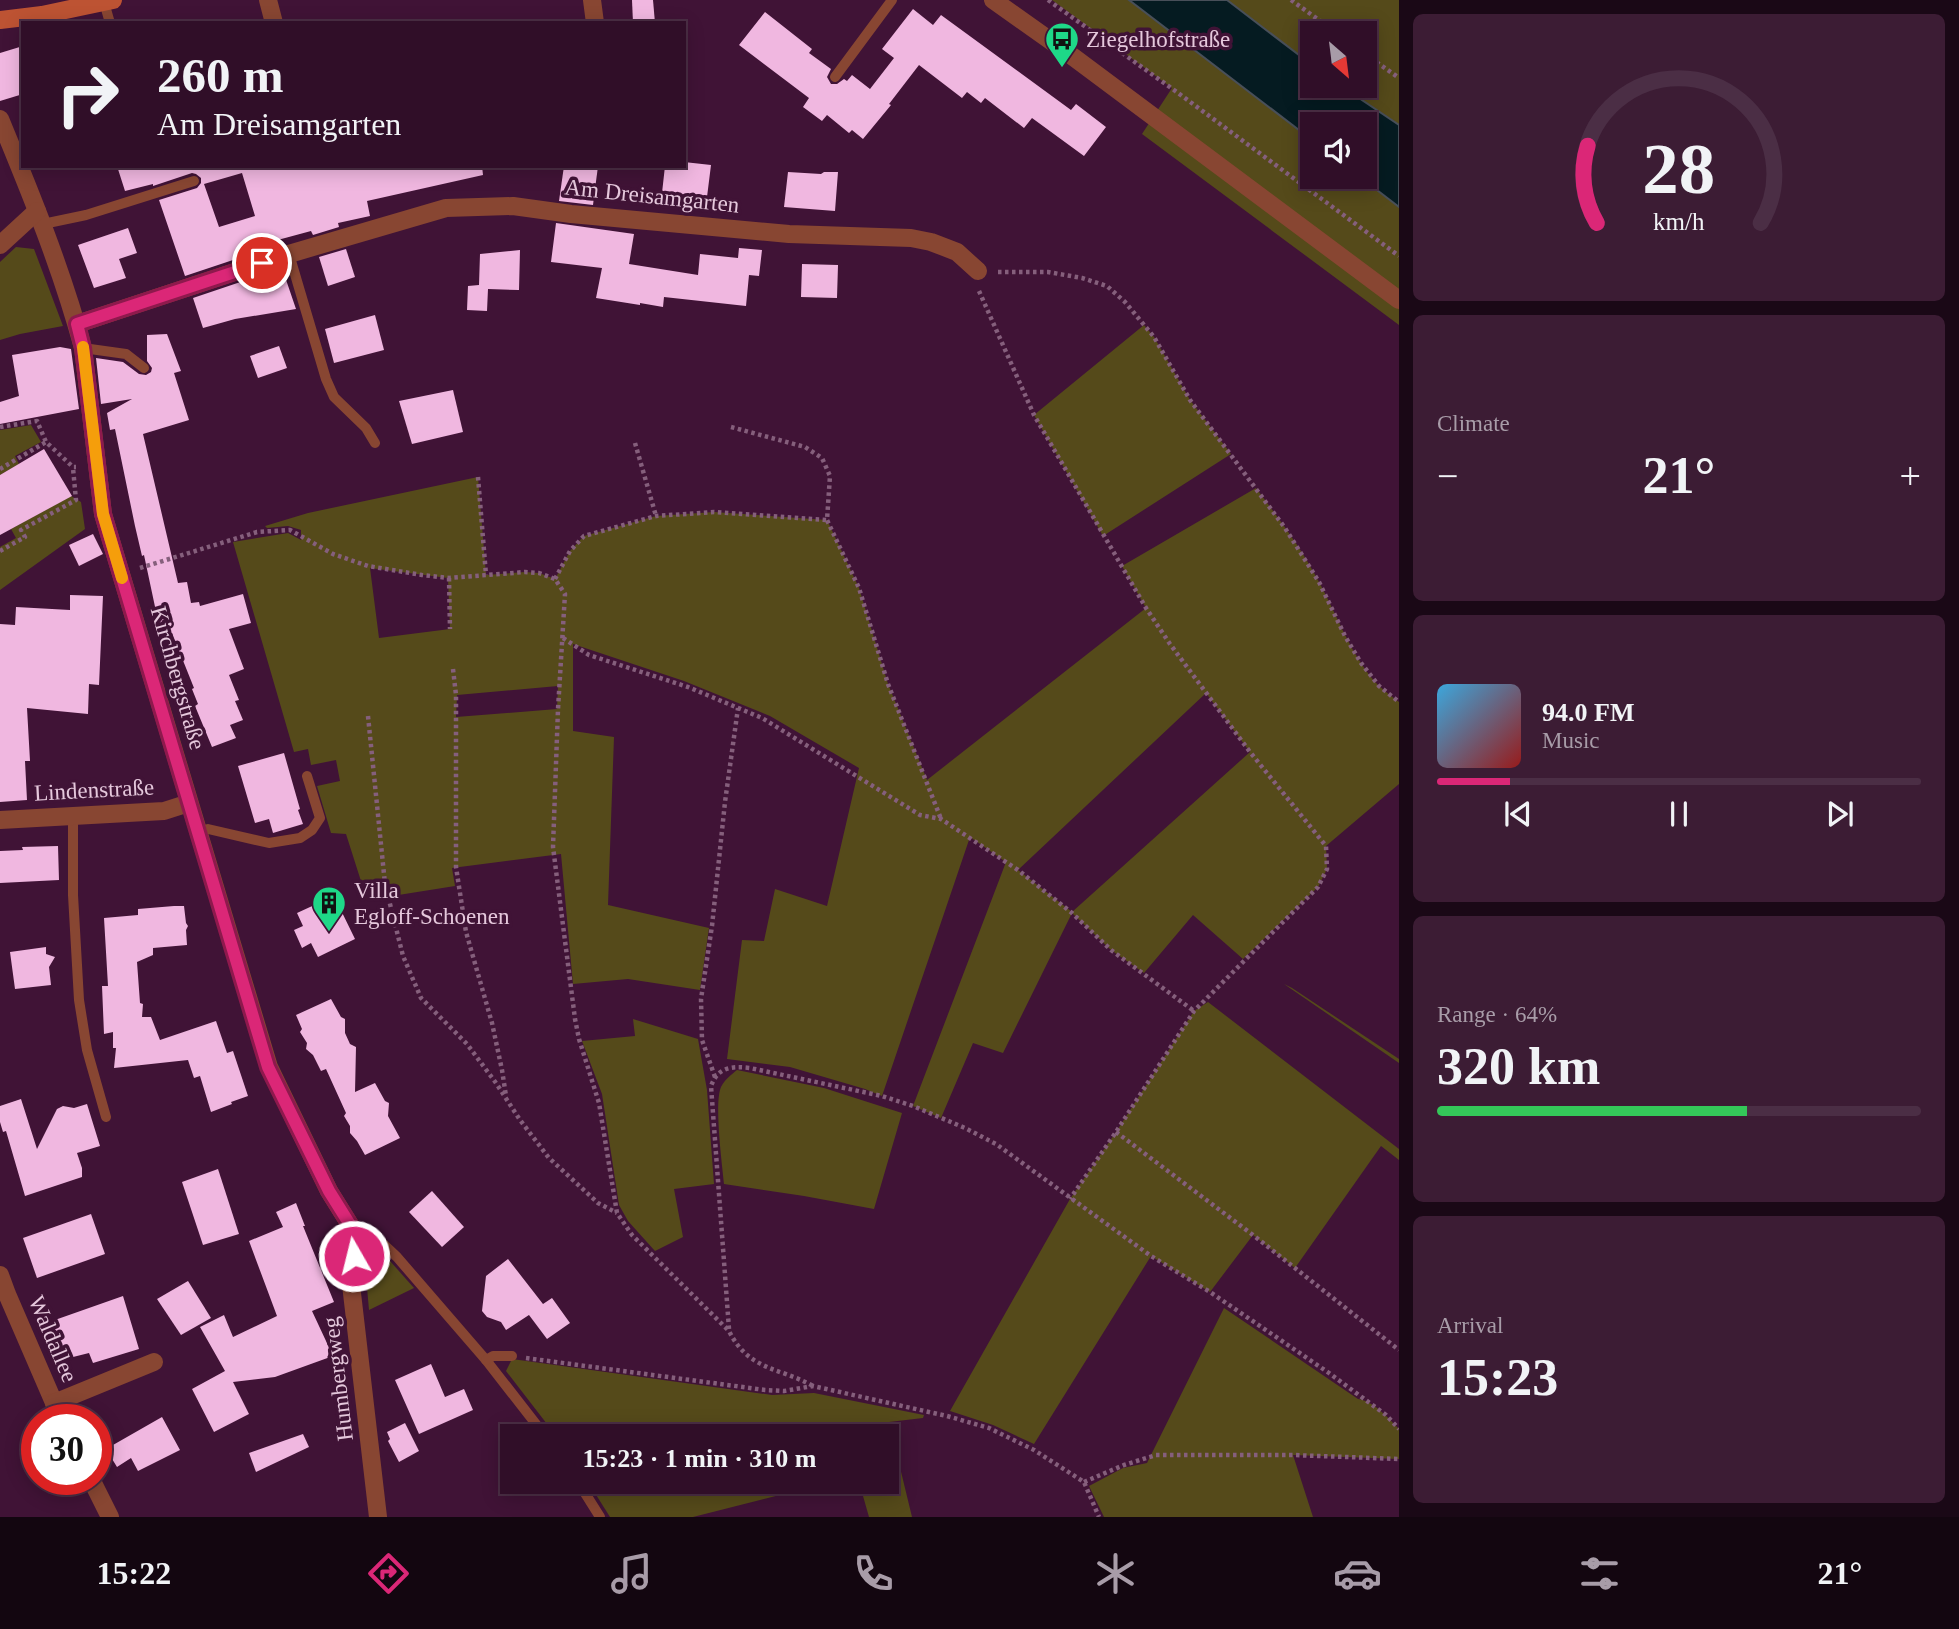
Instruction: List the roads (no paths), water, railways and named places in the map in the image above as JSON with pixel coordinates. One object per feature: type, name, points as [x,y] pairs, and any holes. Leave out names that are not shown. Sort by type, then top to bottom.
[{"type":"street","points":[[268,0],[273,21]]},
{"type":"street","points":[[592,0],[594,21]]},
{"type":"street","points":[[993,0],[1399,300]]},
{"type":"street","points":[[0,20],[24,19],[108,1]]},
{"type":"street","name":"Kirchbergstraße","points":[[0,118],[40,217],[77,324],[83,348],[103,514],[268,1067],[329,1191],[357,1236]]},
{"type":"street","name":"Am Dreisamgarten","points":[[77,324],[289,254],[446,208],[513,206],[789,234],[911,238],[932,242],[957,252],[978,271]]},
{"type":"street","points":[[0,246],[40,217]]},
{"type":"street","name":"Lindenstraße","points":[[0,820],[164,811],[189,803]]},
{"type":"street","name":"Humbergweg","points":[[357,1236],[350,1276],[378,1517]]},
{"type":"street","name":"Waldallee","points":[[0,1275],[3,1296],[54,1404]]},
{"type":"street","name":"Waldallee","points":[[71,1404],[154,1362]]},
{"type":"street","points":[[99,1495],[110,1517]]},
{"type":"lane","points":[[835,77],[892,0]]},
{"type":"lane","points":[[108,1],[110,21]]},
{"type":"lane","points":[[40,217],[86,215],[194,181]]},
{"type":"lane","points":[[289,254],[326,379],[334,397],[366,428],[374,443]]},
{"type":"lane","points":[[83,348],[126,354],[144,368]]},
{"type":"lane","points":[[197,832],[208,829],[269,843],[300,838],[312,830],[320,818],[307,776]]},
{"type":"lane","points":[[73,816],[73,895],[79,1000],[87,1050],[106,1117]]},
{"type":"lane","points":[[357,1236],[381,1242],[397,1257],[486,1360],[536,1424]]},
{"type":"lane","points":[[486,1360],[494,1356],[512,1356]]},
{"type":"lane","points":[[586,1494],[600,1517]]},
{"type":"water","points":[[1129,0],[1227,0],[1300,56],[1300,98],[1359,98],[1399,125],[1399,207],[1376,189],[1377,112],[1300,112],[1300,131]]},
{"type":"place","name":"Ziegelhofstraße","points":[[1062,69]]},
{"type":"place","name":"Villa Egloff-Schoenen","points":[[329,933]]}]
